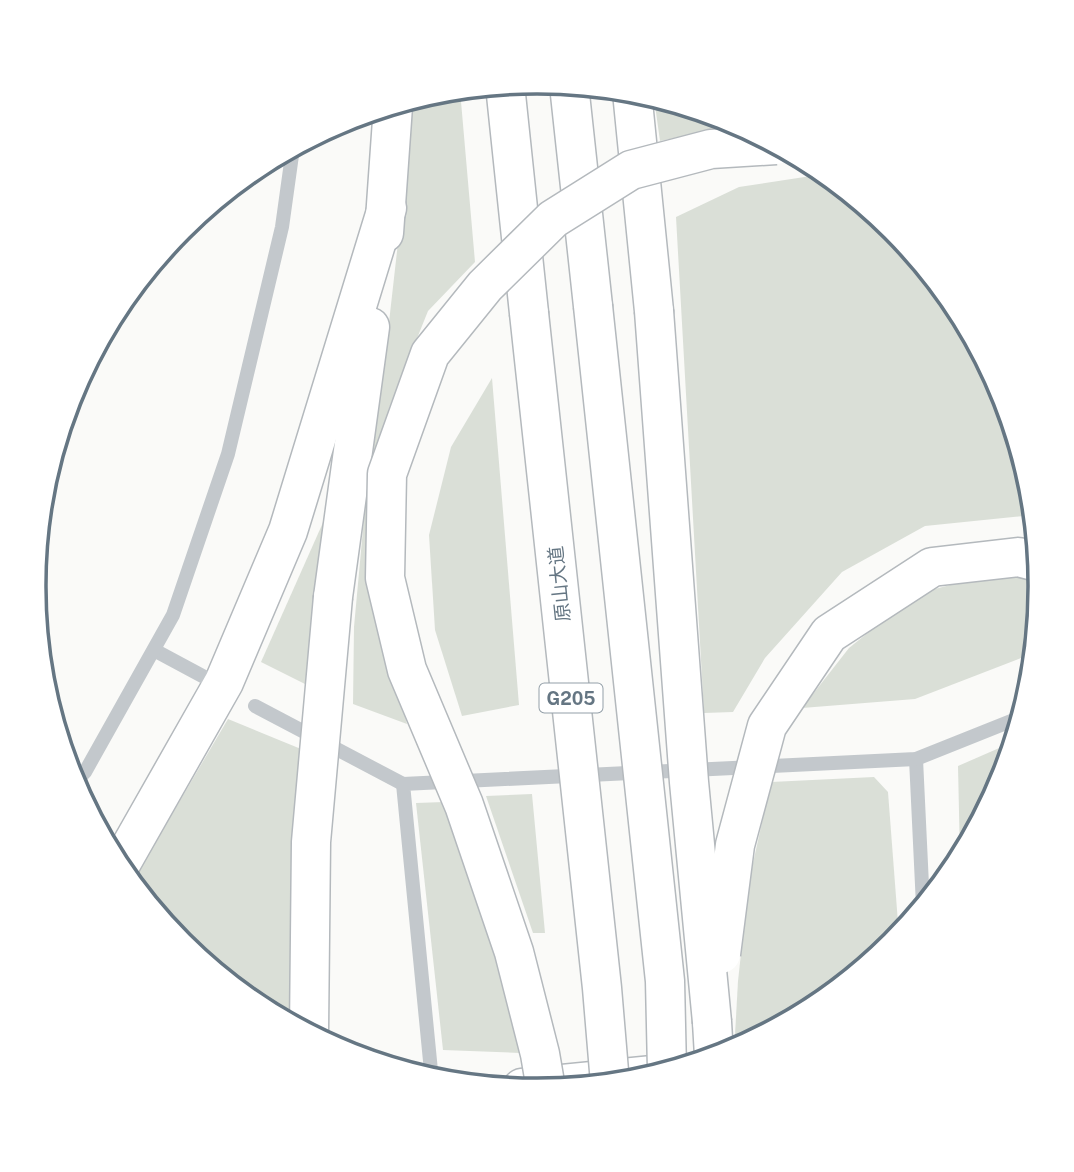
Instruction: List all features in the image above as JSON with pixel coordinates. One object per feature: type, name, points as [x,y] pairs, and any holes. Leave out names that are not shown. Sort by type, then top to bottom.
[{"type":"highway","name":"原山大道","points":[[506,96],[609,1072]]},
{"type":"highway","points":[[570,96],[665,981],[667,1060]]},
{"type":"highway","points":[[633,104],[654,311],[689,782],[713,1039]]},
{"type":"highway","points":[[309,1021],[311,842],[333,597],[387,208],[392,117]]},
{"type":"highway","points":[[543,1078],[514,952],[464,805],[407,670],[385,579],[387,474],[430,354],[485,286],[553,219],[631,170],[710,149],[756,146]]},
{"type":"highway","points":[[126,855],[224,682],[288,531],[387,208]]},
{"type":"highway","points":[[713,1039],[735,845],[767,726],[829,634],[932,567],[1018,557],[1027,559]]},
{"type":"lane","points":[[83,774],[173,615],[228,454],[282,227],[291,160]]},
{"type":"lane","points":[[154,650],[208,679]]},
{"type":"lane","points":[[255,706],[403,784],[916,760],[1009,722]]},
{"type":"lane","points":[[916,760],[922,891]]},
{"type":"lane","points":[[403,784],[430,1066]]},
{"type":"shaded area","points":[[461,101],[475,262],[428,311],[389,408],[371,499],[376,604],[407,724],[353,704],[354,627],[369,464],[386,349],[411,111]]},
{"type":"shaded area","points":[[656,109],[719,130],[713,130],[660,141]]},
{"type":"shaded area","points":[[809,176],[861,216],[907,262],[946,313],[978,369],[1012,459],[1023,516],[925,526],[842,572],[765,658],[733,712],[704,713],[676,217],[739,187]]},
{"type":"shaded area","points":[[492,378],[519,705],[462,716],[435,630],[429,535],[451,447]]},
{"type":"shaded area","points":[[325,518],[311,687],[261,662]]},
{"type":"shaded area","points":[[1003,571],[1028,576],[1023,657],[915,699],[802,708],[849,648],[916,594]]},
{"type":"shaded area","points":[[228,719],[301,749],[294,1014],[264,995],[213,956],[167,910],[138,872]]},
{"type":"shaded area","points":[[1001,747],[978,803],[960,837],[958,766]]},
{"type":"shaded area","points":[[874,777],[888,792],[898,920],[861,956],[810,995],[783,1012],[735,1035],[749,881],[771,782]]},
{"type":"shaded area","points":[[532,794],[545,933],[533,933],[486,796]]},
{"type":"shaded area","points":[[444,802],[508,995],[520,1053],[443,1050],[416,803]]}]
